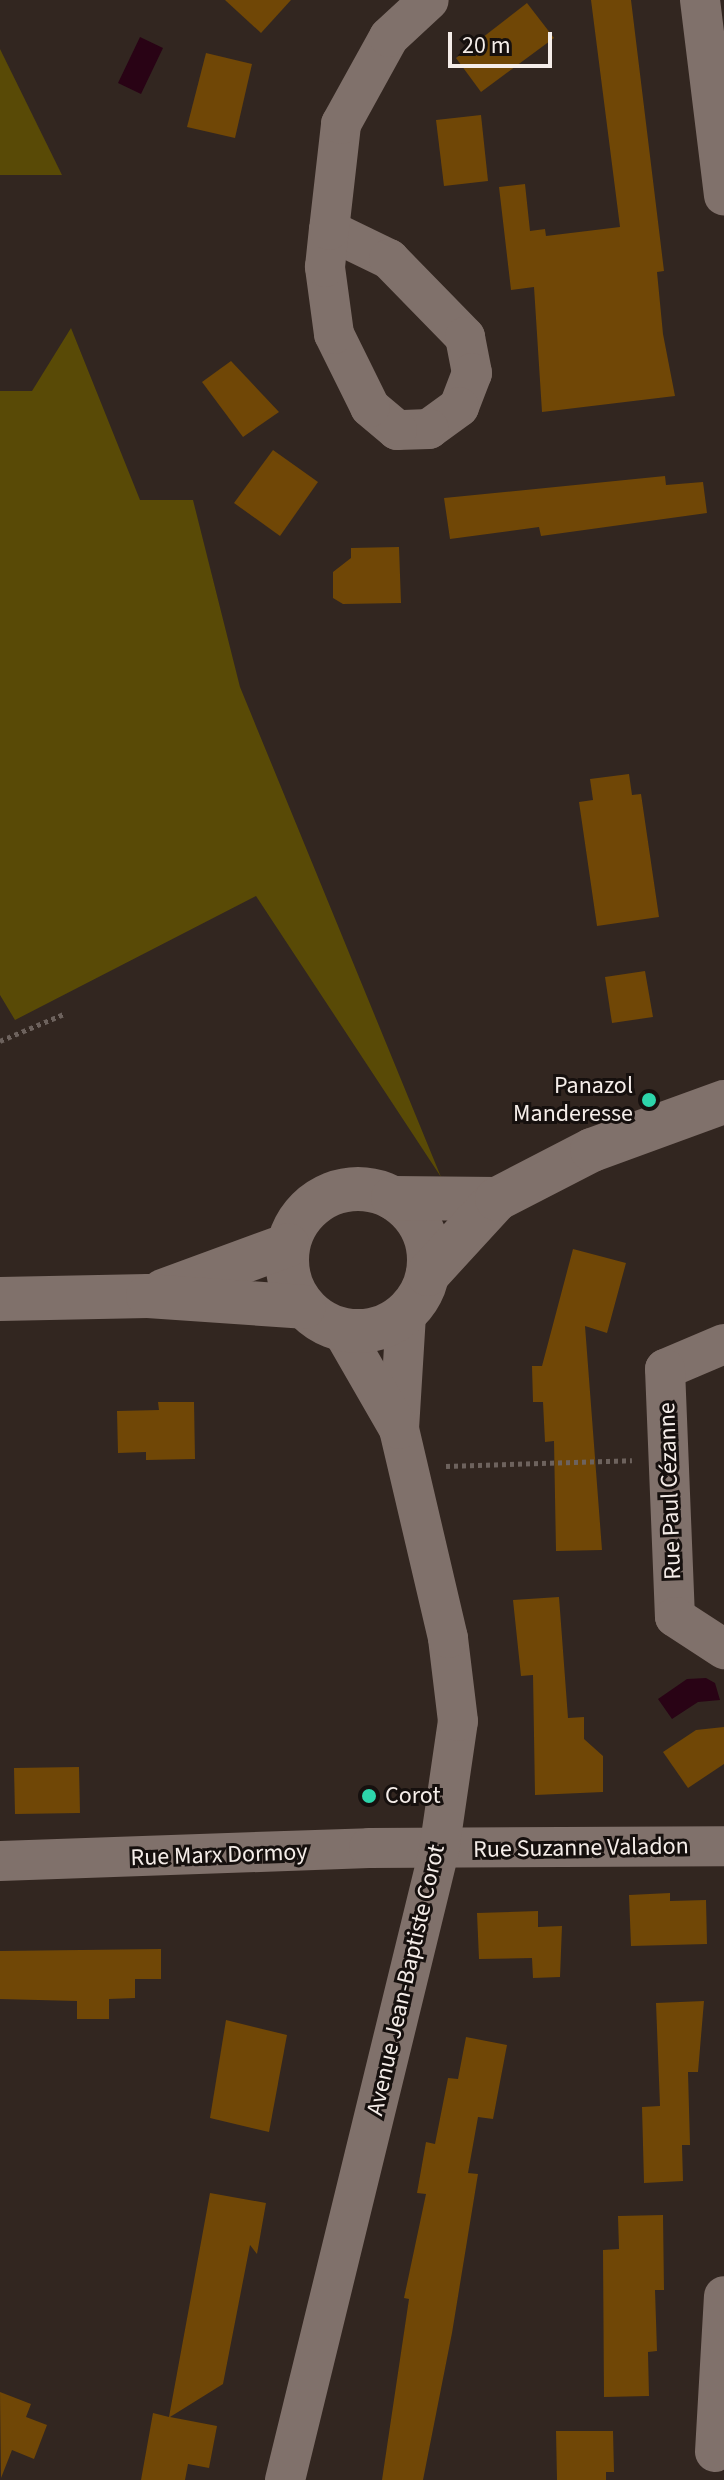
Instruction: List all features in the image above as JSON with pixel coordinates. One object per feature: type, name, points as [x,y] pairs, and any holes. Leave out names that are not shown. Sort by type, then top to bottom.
[{"type":"street","points":[[329,230],[389,259],[465,337],[472,373],[459,407],[429,429],[397,430],[370,407],[334,334],[325,267],[329,230],[341,124],[389,37],[429,0]]},
{"type":"street","points":[[700,0],[724,196]]},
{"type":"street","points":[[497,1199],[393,1198],[337,1190],[310,1207],[288,1245],[292,1289],[304,1307],[342,1330],[387,1326],[406,1313],[428,1274],[497,1199],[592,1150],[724,1102]]},
{"type":"street","points":[[393,1198],[423,1230],[428,1274]]},
{"type":"street","points":[[148,1296],[288,1245]]},
{"type":"street","points":[[0,1299],[148,1296],[304,1307]]},
{"type":"street","name":"Avenue Jean-Baptiste Corot","points":[[399,1429],[406,1313]]},
{"type":"street","name":"Avenue Jean-Baptiste Corot","points":[[285,2480],[439,1851],[458,1721],[448,1638],[399,1429],[342,1330]]},
{"type":"street","name":"Rue Paul Cézanne","points":[[724,1344],[665,1369],[675,1617],[724,1649]]},
{"type":"street","name":"Rue Suzanne Valadon","points":[[439,1851],[724,1846]]},
{"type":"street","name":"Rue Marx Dormoy","points":[[0,1861],[439,1851]]},
{"type":"street","points":[[715,2452],[724,2296]]},
{"type":"path","points":[[0,1041],[64,1014]]},
{"type":"path","points":[[409,1468],[669,1458]]},
{"type":"shaded area","points":[[140,37],[163,48],[141,94],[118,83]]},
{"type":"shaded area","points":[[0,49],[62,175],[0,175]]},
{"type":"shaded area","points":[[71,328],[140,500],[193,500],[240,687],[441,1177],[256,896],[15,1020],[0,995],[0,391],[32,391]]},
{"type":"shaded area","points":[[706,1678],[715,1683],[720,1700],[698,1702],[672,1719],[658,1699],[687,1679]]},
{"type":"building","points":[[225,0],[291,0],[261,33]]},
{"type":"building","points":[[591,0],[631,0],[664,271],[657,272],[663,334],[675,396],[542,412],[534,287],[511,290],[499,187],[525,184],[530,231],[545,229],[546,236],[620,227]]},
{"type":"building","points":[[527,3],[554,38],[481,92],[456,58]]},
{"type":"building","points":[[206,53],[252,64],[235,138],[187,127]]},
{"type":"building","points":[[481,115],[488,181],[444,186],[436,120]]},
{"type":"building","points":[[231,361],[279,412],[243,437],[202,382]]},
{"type":"building","points":[[273,450],[318,482],[280,536],[234,503]]},
{"type":"building","points":[[665,476],[666,485],[703,482],[707,513],[541,536],[539,527],[450,539],[444,498]]},
{"type":"building","points":[[399,547],[401,603],[343,604],[333,598],[333,572],[351,558],[351,548]]},
{"type":"building","points":[[629,774],[632,795],[641,794],[659,917],[597,926],[579,802],[593,800],[590,779]]},
{"type":"building","points":[[645,971],[653,1017],[612,1023],[605,977]]},
{"type":"building","points":[[573,1249],[626,1263],[607,1333],[585,1326],[602,1550],[556,1551],[554,1441],[545,1442],[543,1402],[533,1402],[532,1366],[542,1366]]},
{"type":"building","points":[[158,1402],[194,1402],[195,1459],[146,1460],[146,1452],[118,1453],[117,1411],[159,1410]]},
{"type":"building","points":[[559,1597],[568,1718],[584,1717],[584,1739],[603,1756],[603,1792],[535,1795],[533,1675],[521,1676],[513,1600]]},
{"type":"building","points":[[724,1727],[724,1764],[688,1788],[663,1752],[696,1730]]},
{"type":"building","points":[[79,1767],[80,1813],[15,1814],[14,1768]]},
{"type":"building","points":[[670,1893],[670,1901],[706,1900],[707,1944],[631,1946],[629,1895]]},
{"type":"building","points":[[538,1911],[538,1927],[562,1926],[560,1977],[533,1978],[532,1958],[479,1959],[477,1913]]},
{"type":"building","points":[[161,1949],[161,1979],[135,1979],[135,1998],[109,1999],[109,2019],[77,2019],[77,2001],[0,1999],[0,1951]]},
{"type":"building","points":[[704,2001],[698,2072],[688,2072],[690,2145],[682,2145],[683,2181],[644,2183],[642,2107],[660,2106],[656,2003]]},
{"type":"building","points":[[226,2020],[287,2035],[269,2132],[210,2118]]},
{"type":"building","points":[[466,2037],[507,2045],[493,2119],[478,2117],[468,2173],[478,2174],[452,2333],[423,2480],[382,2480],[409,2299],[404,2298],[426,2194],[417,2193],[426,2142],[435,2144],[448,2078],[458,2079]]},
{"type":"building","points":[[210,2193],[266,2203],[257,2254],[250,2245],[223,2384],[170,2417],[217,2426],[209,2468],[188,2464],[185,2480],[141,2480],[153,2413],[169,2417]]},
{"type":"building","points":[[663,2215],[664,2290],[655,2290],[657,2351],[648,2352],[649,2396],[604,2397],[603,2250],[619,2249],[618,2216]]},
{"type":"building","points":[[0,2392],[31,2404],[26,2417],[47,2425],[34,2459],[12,2450],[1,2478]]},
{"type":"building","points":[[556,2431],[613,2431],[614,2472],[606,2472],[606,2480],[557,2480]]},
{"type":"place","name":"Panazol Manderesse","points":[[649,1100]]},
{"type":"place","name":"Corot","points":[[369,1796]]}]
